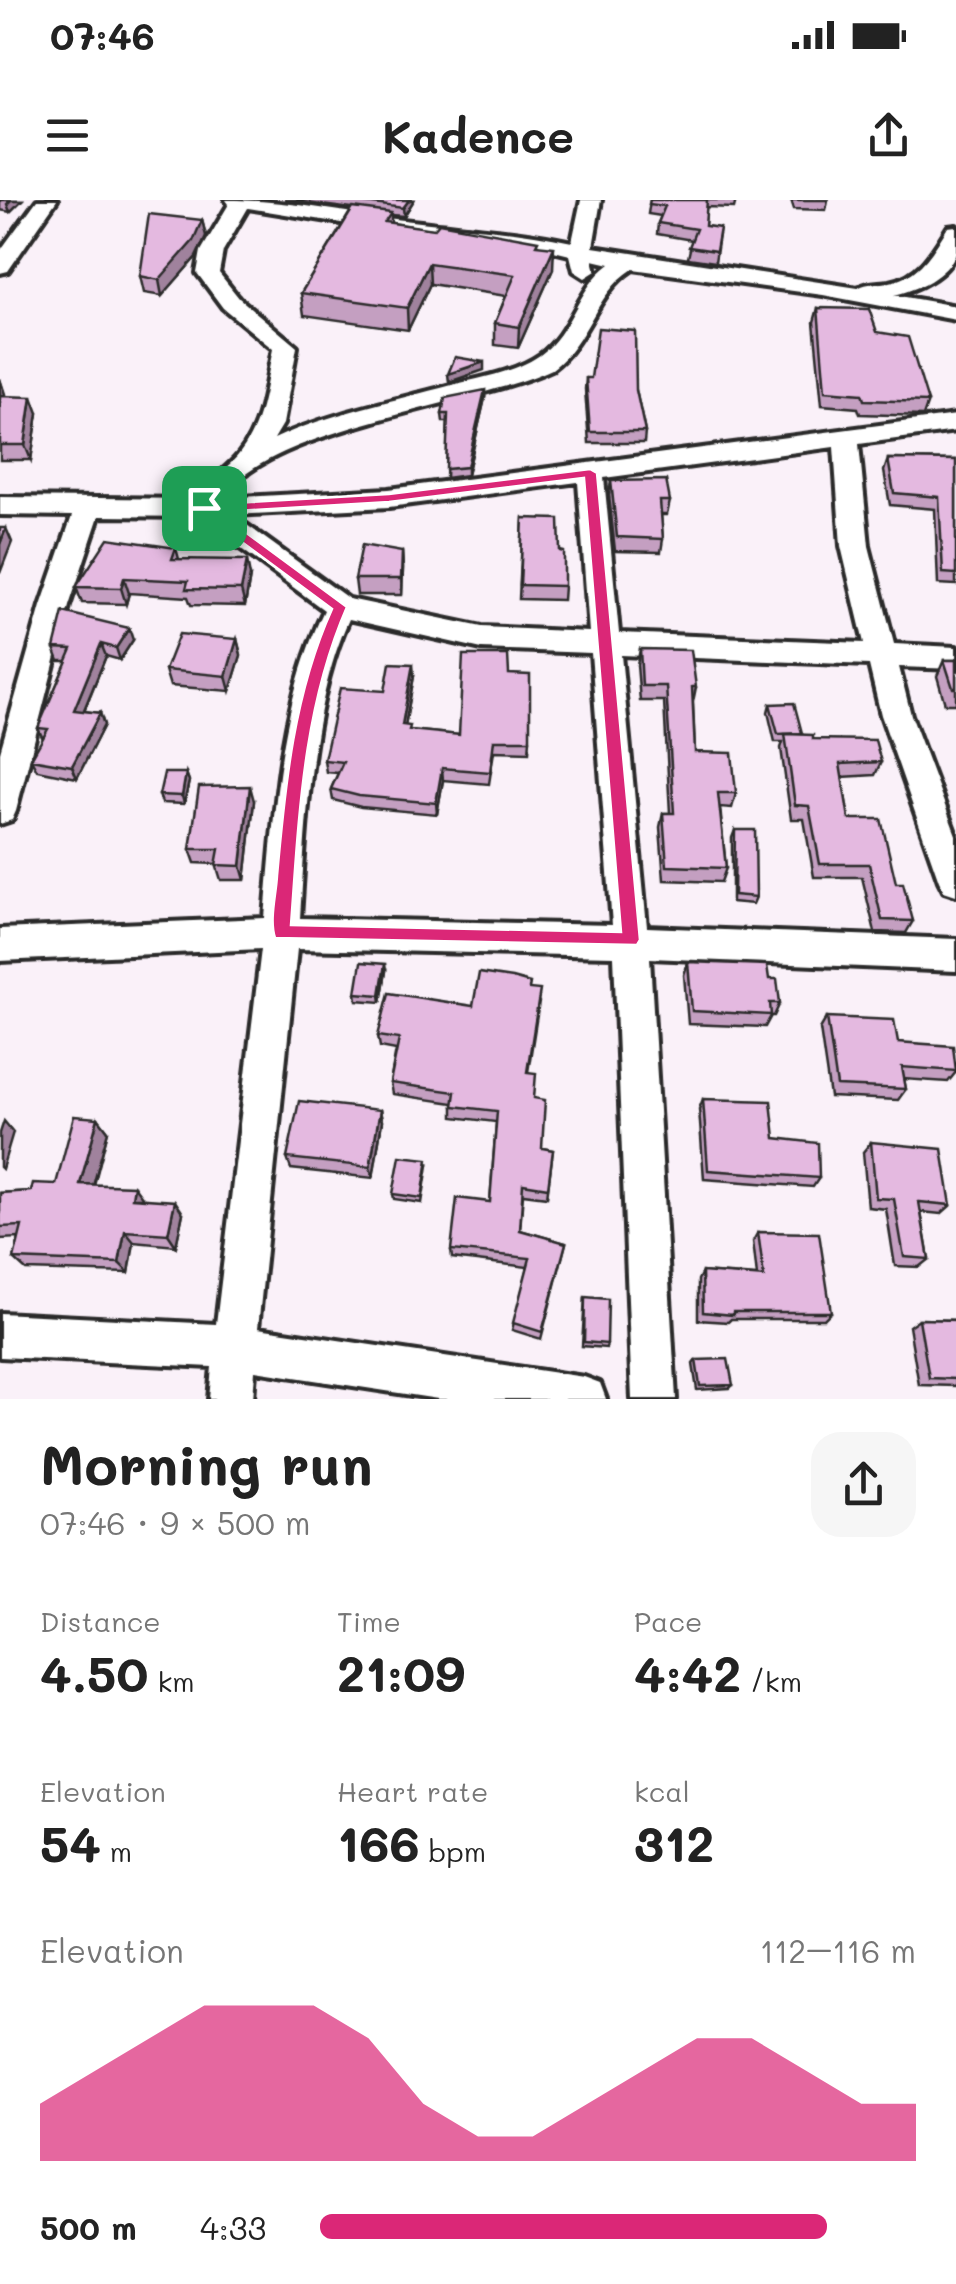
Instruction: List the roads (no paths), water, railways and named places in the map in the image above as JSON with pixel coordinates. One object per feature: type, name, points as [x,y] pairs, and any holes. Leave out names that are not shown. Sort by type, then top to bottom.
[{"type":"street","points":[[0,266],[47,200]]},
{"type":"street","points":[[204,508],[208,492],[251,456],[270,424],[284,347],[231,303],[208,273],[212,251],[240,200],[397,226],[526,238],[581,254],[823,288],[956,313]]},
{"type":"street","points":[[591,295],[581,254],[592,200]]},
{"type":"street","points":[[823,288],[886,291],[926,276],[945,257],[956,232]]},
{"type":"street","points":[[251,456],[370,416],[510,377],[548,361],[576,328],[591,295],[608,276],[629,262]]},
{"type":"street","points":[[0,506],[204,508],[389,498],[956,423]]},
{"type":"street","points":[[846,440],[856,546],[896,715],[956,880]]},
{"type":"street","points":[[590,473],[631,940],[654,1399]]},
{"type":"street","points":[[0,812],[55,606],[88,508]]},
{"type":"street","points":[[204,508],[340,607],[482,638],[956,658]]},
{"type":"street","points":[[231,1399],[294,775],[324,642],[340,607]]},
{"type":"street","points":[[0,945],[281,933],[631,940],[956,955]]},
{"type":"street","points":[[0,1335],[238,1348],[584,1399]]}]
